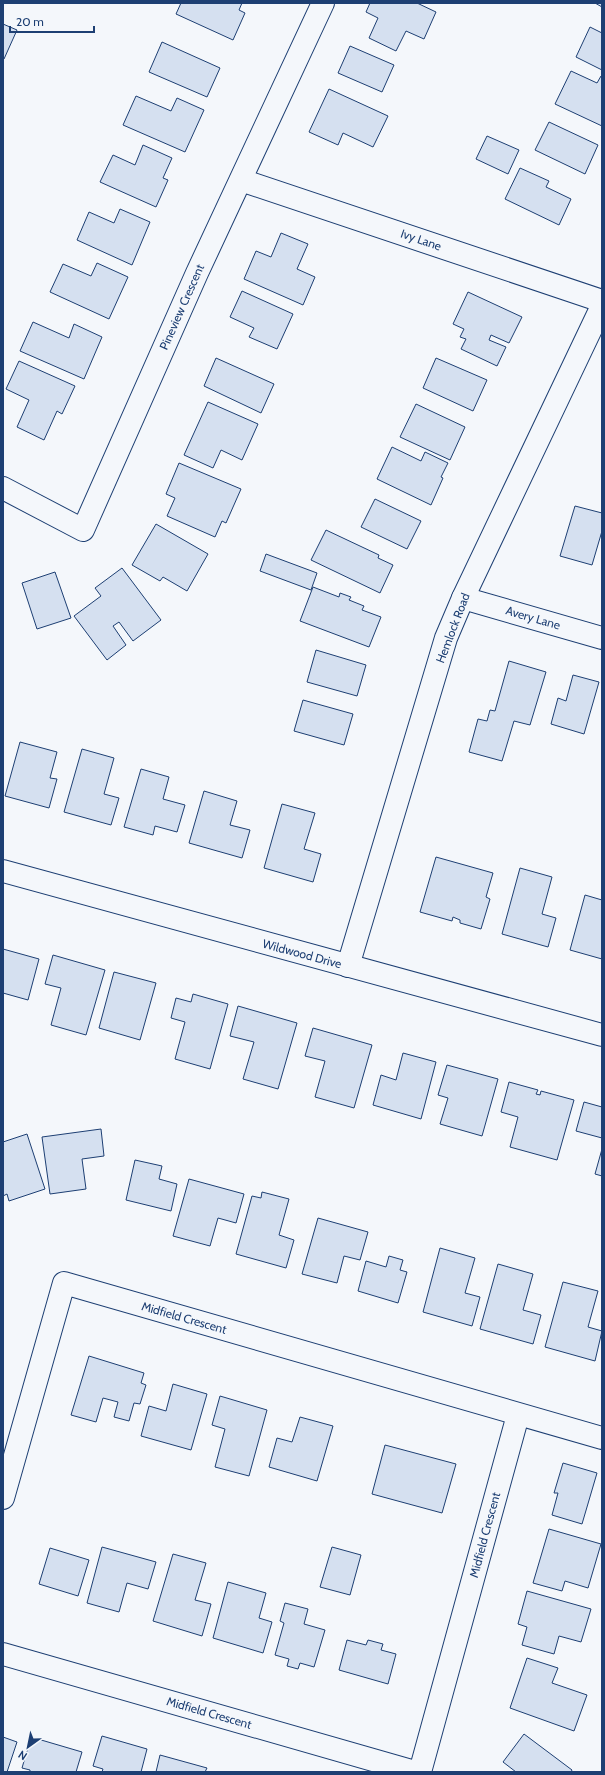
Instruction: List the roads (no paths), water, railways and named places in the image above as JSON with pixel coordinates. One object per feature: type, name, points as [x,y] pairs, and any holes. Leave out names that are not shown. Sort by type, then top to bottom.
[{"type":"street","name":"Pineview Crescent","points":[[3,488],[83,530],[197,273],[323,3]]},
{"type":"street","name":"Ivy Lane","points":[[241,180],[602,301]]},
{"type":"street","name":"Hemlock Road","points":[[348,966],[446,638],[463,598],[602,306]]},
{"type":"street","name":"Avery Lane","points":[[463,598],[602,638]]},
{"type":"street","name":"Wildwood Drive","points":[[3,871],[602,1035]]},
{"type":"street","name":"Midfield Crescent","points":[[3,1498],[64,1283],[602,1438]]},
{"type":"street","name":"Midfield Crescent","points":[[420,1772],[518,1414]]},
{"type":"street","name":"Midfield Crescent","points":[[3,1654],[415,1772]]}]
